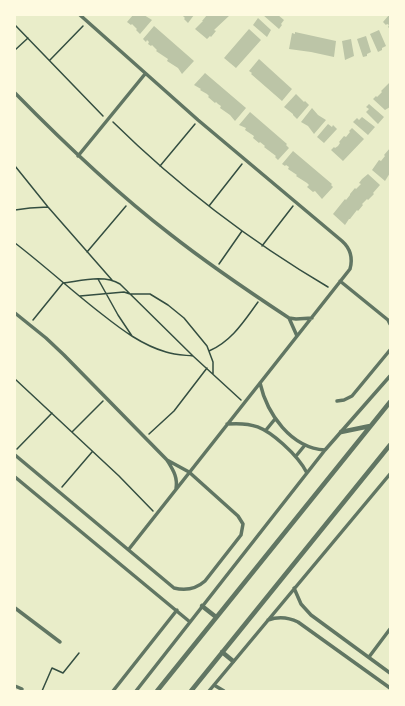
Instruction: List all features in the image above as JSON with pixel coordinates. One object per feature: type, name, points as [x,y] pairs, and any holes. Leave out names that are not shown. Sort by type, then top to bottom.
[{"type":"street","points":[[80,15],[198,120],[342,241],[350,251],[352,263],[350,269],[334,290],[129,549]]},
{"type":"street","points":[[78,156],[145,74]]},
{"type":"street","points":[[15,93],[78,156],[168,233],[216,269],[289,318],[312,318]]},
{"type":"street","points":[[340,281],[388,320],[390,324]]},
{"type":"street","points":[[15,313],[64,355],[166,460],[174,472],[177,481],[176,489]]},
{"type":"street","points":[[289,318],[297,336]]},
{"type":"street","points":[[338,401],[352,396],[390,350]]},
{"type":"street","points":[[136,691],[325,450],[390,376]]},
{"type":"street","points":[[260,383],[263,395],[275,419],[286,431],[304,445],[325,450]]},
{"type":"street","points":[[156,691],[390,402]]},
{"type":"street","points":[[266,430],[275,419]]},
{"type":"street","points":[[227,424],[240,423],[253,425],[266,430],[296,456],[307,473]]},
{"type":"street","points":[[341,432],[370,426]]},
{"type":"street","points":[[296,456],[304,445]]},
{"type":"street","points":[[191,691],[390,445]]},
{"type":"street","points":[[15,453],[174,588],[184,590],[194,588],[205,581],[243,531],[242,521],[189,472],[166,460]]},
{"type":"street","points":[[209,691],[390,474]]},
{"type":"street","points":[[15,477],[190,622]]},
{"type":"street","points":[[294,588],[298,599],[306,610],[390,673]]},
{"type":"street","points":[[202,606],[216,617]]},
{"type":"street","points":[[15,608],[60,642]]},
{"type":"street","points":[[113,691],[176,610]]},
{"type":"street","points":[[267,620],[286,617],[298,622],[390,688]]},
{"type":"street","points":[[369,657],[390,629]]},
{"type":"street","points":[[222,652],[233,661]]},
{"type":"street","points":[[214,685],[224,691]]},
{"type":"street","points":[[15,686],[22,689]]},
{"type":"path","points":[[50,60],[87,22]]},
{"type":"path","points":[[15,24],[108,119],[160,166],[242,232],[300,270],[334,290]]},
{"type":"path","points":[[15,50],[28,38]]},
{"type":"path","points":[[160,166],[198,120]]},
{"type":"path","points":[[209,206],[245,160]]},
{"type":"path","points":[[15,166],[48,207],[112,280]]},
{"type":"path","points":[[87,252],[130,202]]},
{"type":"path","points":[[262,246],[296,202]]},
{"type":"path","points":[[15,210],[48,207]]},
{"type":"path","points":[[216,269],[242,232]]},
{"type":"path","points":[[15,243],[78,296],[133,337],[148,346],[165,352],[193,356]]},
{"type":"path","points":[[29,324],[62,283],[105,278],[112,280],[120,284],[193,356],[244,403]]},
{"type":"path","points":[[98,279],[118,315],[133,337]]},
{"type":"path","points":[[78,296],[124,292],[130,294],[150,294],[168,305],[184,318],[204,341],[213,362],[213,374]]},
{"type":"path","points":[[209,351],[218,347],[233,335],[260,299]]},
{"type":"path","points":[[145,438],[174,411],[207,368]]},
{"type":"path","points":[[15,380],[119,476],[156,514]]},
{"type":"path","points":[[72,432],[106,398]]},
{"type":"path","points":[[15,453],[52,413]]},
{"type":"path","points":[[59,491],[92,452]]},
{"type":"path","points":[[42,691],[52,668],[63,673],[79,653]]},
{"type":"building","points":[[133,15],[144,15],[152,20],[140,34],[132,24],[131,25],[127,22]]},
{"type":"building","points":[[182,15],[194,15],[188,23]]},
{"type":"building","points":[[207,15],[230,15],[214,30],[216,31],[211,37],[210,36],[207,39],[195,29]]},
{"type":"building","points":[[263,15],[278,15],[284,20],[279,29]]},
{"type":"building","points":[[389,15],[390,29],[388,27],[389,25],[386,25],[383,22]]},
{"type":"building","points":[[258,18],[271,30],[267,37],[253,25]]},
{"type":"building","points":[[154,26],[194,61],[182,74],[178,68],[167,61],[168,59],[156,51],[157,50],[152,45],[151,46],[148,44],[149,42],[147,40],[146,42],[143,39]]},
{"type":"building","points":[[249,29],[261,40],[236,68],[224,58]]},
{"type":"building","points":[[379,30],[386,46],[378,52],[370,34]]},
{"type":"building","points":[[295,32],[336,41],[334,57],[289,49],[292,33],[295,34]]},
{"type":"building","points":[[366,36],[371,52],[367,54],[367,56],[363,57],[357,39]]},
{"type":"building","points":[[351,39],[354,56],[345,60],[342,41]]},
{"type":"building","points":[[259,59],[292,89],[282,101],[249,71]]},
{"type":"building","points":[[205,73],[246,108],[235,121],[230,115],[220,108],[221,106],[216,102],[215,103],[208,97],[209,96],[207,94],[194,85]]},
{"type":"building","points":[[390,82],[390,107],[385,110],[373,99],[382,92],[381,91]]},
{"type":"building","points":[[296,94],[309,105],[297,119],[284,107]]},
{"type":"building","points":[[369,104],[384,117],[378,124],[366,112],[369,109],[366,107]]},
{"type":"building","points":[[312,108],[318,115],[326,120],[314,134],[308,126],[301,122]]},
{"type":"building","points":[[250,112],[287,144],[286,145],[289,148],[278,160],[275,157],[276,156],[264,147],[265,146],[253,138],[254,136],[245,130],[246,128],[239,125]]},
{"type":"building","points":[[362,117],[375,127],[368,135],[353,122],[357,118],[359,120]]},
{"type":"building","points":[[328,124],[332,127],[333,125],[337,129],[324,143],[317,137]]},
{"type":"building","points":[[352,128],[364,139],[343,161],[331,150],[338,146],[340,143],[339,142],[344,136],[346,137]]},
{"type":"building","points":[[390,148],[390,173],[385,181],[372,170],[379,160],[381,161]]},
{"type":"building","points":[[293,151],[332,184],[331,185],[333,187],[322,199],[315,191],[313,192],[307,187],[309,185],[307,183],[288,169],[289,167],[282,164]]},
{"type":"building","points":[[368,174],[380,185],[373,193],[374,194],[362,204],[363,205],[345,225],[333,214],[355,188],[356,189],[361,184],[359,183]]}]
